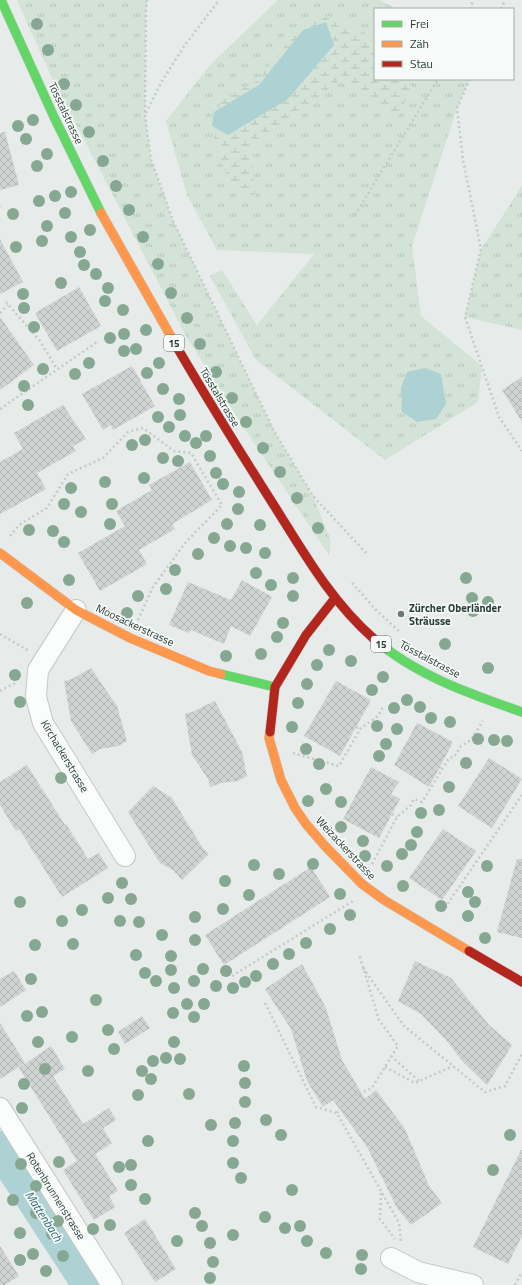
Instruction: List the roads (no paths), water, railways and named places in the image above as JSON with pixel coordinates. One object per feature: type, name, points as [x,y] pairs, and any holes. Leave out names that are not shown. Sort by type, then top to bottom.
[{"type":"main road","name":"Tösstalstrasse","points":[[1,0],[67,143],[111,230],[166,330],[228,435],[335,598],[364,630],[396,656],[436,678],[462,690],[522,712]]},
{"type":"main road","name":"Moosackerstrasse","points":[[0,553],[76,610],[130,638],[209,671],[275,687]]},
{"type":"main road","name":"Weizackerstrasse","points":[[335,598],[306,635],[275,687],[269,738],[281,780],[295,808],[306,824],[362,884],[441,935],[522,982]]},
{"type":"street","name":"Kirchackerstrasse","points":[[76,610],[38,670],[36,697],[43,723],[125,856]]},
{"type":"street","name":"Rotenbrunnenstrasse","points":[[0,1108],[112,1285]]},
{"type":"street","points":[[391,1258],[418,1272],[473,1285]]},
{"type":"water","points":[[326,22],[334,45],[288,99],[228,135],[212,126],[214,112],[259,85],[303,30]]},
{"type":"water","points":[[425,368],[441,374],[446,404],[436,419],[417,422],[402,412],[401,387],[407,372]]},
{"type":"waterway","name":"Mattenbach","points":[[0,1148],[89,1285]]},
{"type":"place","name":"Zürcher Oberländer Sträusse","points":[[401,614]]}]
